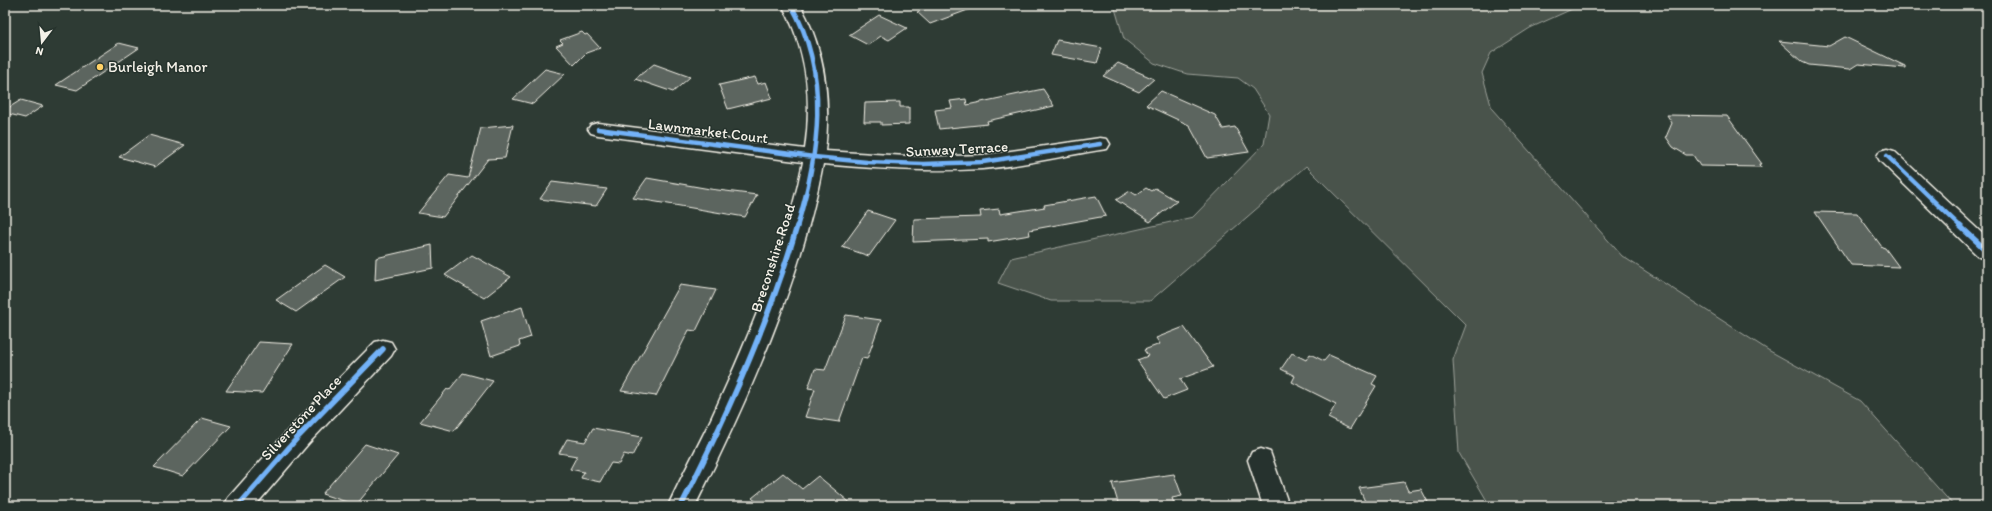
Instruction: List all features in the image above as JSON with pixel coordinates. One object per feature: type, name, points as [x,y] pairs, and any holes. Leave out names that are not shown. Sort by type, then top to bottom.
[{"type":"street","name":"Breconshire Road","points":[[681,506],[712,448],[744,376],[778,286],[801,219],[814,158],[818,120],[812,58],[796,6]]},
{"type":"street","name":"Lawnmarket Court","points":[[598,129],[814,158]]},
{"type":"street","name":"Sunway Terrace","points":[[814,158],[867,162],[938,164],[983,162],[1100,144]]},
{"type":"street","points":[[1887,156],[1987,251]]},
{"type":"street","name":"Silverstone Place","points":[[238,506],[299,436],[383,349]]},
{"type":"street","points":[[1261,460],[1276,506]]},
{"type":"shaded area","points":[[1114,5],[1581,5],[1530,28],[1491,53],[1482,73],[1492,109],[1622,256],[1768,350],[1860,401],[1954,506],[1493,506],[1486,499],[1459,453],[1453,360],[1466,325],[1306,166],[1150,301],[1051,301],[998,283],[1011,258],[1193,217],[1264,144],[1269,114],[1253,89],[1238,78],[1187,74],[1154,63],[1124,39]]},
{"type":"building","points":[[936,5],[975,5],[976,7],[930,24],[917,12]]},
{"type":"building","points":[[879,15],[907,28],[889,40],[881,36],[868,45],[849,35]]},
{"type":"building","points":[[582,32],[585,35],[587,34],[600,48],[586,53],[574,65],[556,46],[563,43],[560,40]]},
{"type":"building","points":[[1845,37],[1905,66],[1905,68],[1858,64],[1850,69],[1809,65],[1802,62],[1779,41],[1829,46]]},
{"type":"building","points":[[1057,40],[1102,48],[1097,63],[1051,55]]},
{"type":"building","name":"Burleigh Manor","points":[[119,43],[139,48],[77,90],[56,85]]},
{"type":"building","points":[[1118,63],[1154,79],[1139,92],[1103,76]]},
{"type":"building","points":[[654,64],[690,77],[673,92],[635,79]]},
{"type":"building","points":[[545,69],[565,74],[533,104],[513,99]]},
{"type":"building","points":[[755,77],[758,84],[766,82],[772,98],[728,109],[719,85]]},
{"type":"building","points":[[1043,89],[1054,106],[987,121],[988,124],[939,129],[935,110],[952,108],[950,101],[966,99],[967,105]]},
{"type":"building","points":[[1161,91],[1215,115],[1223,129],[1235,127],[1249,152],[1207,158],[1189,125],[1146,105]]},
{"type":"building","points":[[21,100],[43,106],[25,118],[5,113],[5,110]]},
{"type":"building","points":[[900,102],[900,107],[909,107],[909,124],[881,125],[881,122],[864,122],[865,103]]},
{"type":"building","points":[[1667,115],[1727,116],[1762,164],[1760,164],[1761,167],[1700,166],[1693,155],[1686,155],[1673,147],[1666,137],[1672,123]]},
{"type":"building","points":[[513,125],[505,158],[488,159],[443,217],[418,213],[449,175],[468,178],[481,128]]},
{"type":"building","points":[[149,135],[185,145],[155,167],[119,157]]},
{"type":"building","points":[[647,178],[710,189],[757,195],[745,217],[633,198]]},
{"type":"building","points":[[552,182],[607,189],[596,206],[540,199]]},
{"type":"building","points":[[1146,188],[1151,191],[1155,188],[1177,201],[1150,222],[1116,200],[1130,191],[1136,195]]},
{"type":"building","points":[[1096,196],[1106,216],[1029,230],[1030,235],[988,242],[988,239],[913,242],[914,219],[981,217],[980,211],[999,209],[1000,214],[1045,207],[1044,205]]},
{"type":"building","points":[[868,211],[895,220],[869,256],[842,247]]},
{"type":"building","points":[[1815,212],[1857,213],[1899,267],[1851,265]]},
{"type":"building","points":[[432,245],[433,268],[375,280],[376,258]]},
{"type":"building","points":[[472,255],[511,277],[484,298],[445,275]]},
{"type":"building","points":[[325,265],[345,277],[296,312],[276,300]]},
{"type":"building","points":[[680,285],[716,290],[696,331],[689,330],[656,396],[621,391]]},
{"type":"building","points":[[522,307],[531,337],[519,341],[520,346],[491,356],[481,321]]},
{"type":"building","points":[[846,315],[881,320],[867,359],[862,358],[839,422],[805,417],[815,389],[808,388],[815,369],[825,370]]},
{"type":"building","points":[[1184,327],[1213,367],[1180,379],[1187,390],[1164,399],[1137,360],[1148,356],[1144,350],[1160,344],[1156,338]]},
{"type":"building","points":[[259,342],[293,344],[262,393],[226,391]]},
{"type":"building","points":[[1292,353],[1306,360],[1310,354],[1324,361],[1329,355],[1377,376],[1372,384],[1376,386],[1350,429],[1328,418],[1336,404],[1292,382],[1295,376],[1281,369]]},
{"type":"building","points":[[463,373],[493,381],[454,431],[420,422],[447,389],[449,390]]},
{"type":"building","points":[[202,418],[231,426],[183,476],[154,467]]},
{"type":"building","points":[[593,428],[642,437],[632,456],[624,454],[619,464],[611,463],[600,482],[581,478],[584,472],[570,469],[577,456],[559,453],[567,439],[585,442]]},
{"type":"building","points":[[365,444],[398,455],[356,505],[322,494]]},
{"type":"building","points":[[783,473],[802,489],[818,476],[854,506],[761,506],[752,498]]},
{"type":"building","points":[[1174,474],[1182,496],[1172,498],[1175,506],[1119,506],[1112,483]]},
{"type":"building","points":[[1404,482],[1408,491],[1421,489],[1430,506],[1367,506],[1359,488]]},
{"type":"cycle path","points":[[681,506],[710,448],[750,359],[790,250],[806,196],[814,159],[818,121],[817,92],[812,61],[804,30],[791,5]]},
{"type":"cycle path","points":[[598,129],[814,157],[867,162],[923,164],[983,162],[1100,144]]},
{"type":"cycle path","points":[[1887,156],[1987,251]]},
{"type":"cycle path","points":[[238,506],[299,436],[383,349]]},
{"type":"place","name":"Burleigh Manor","points":[[100,67]]}]
